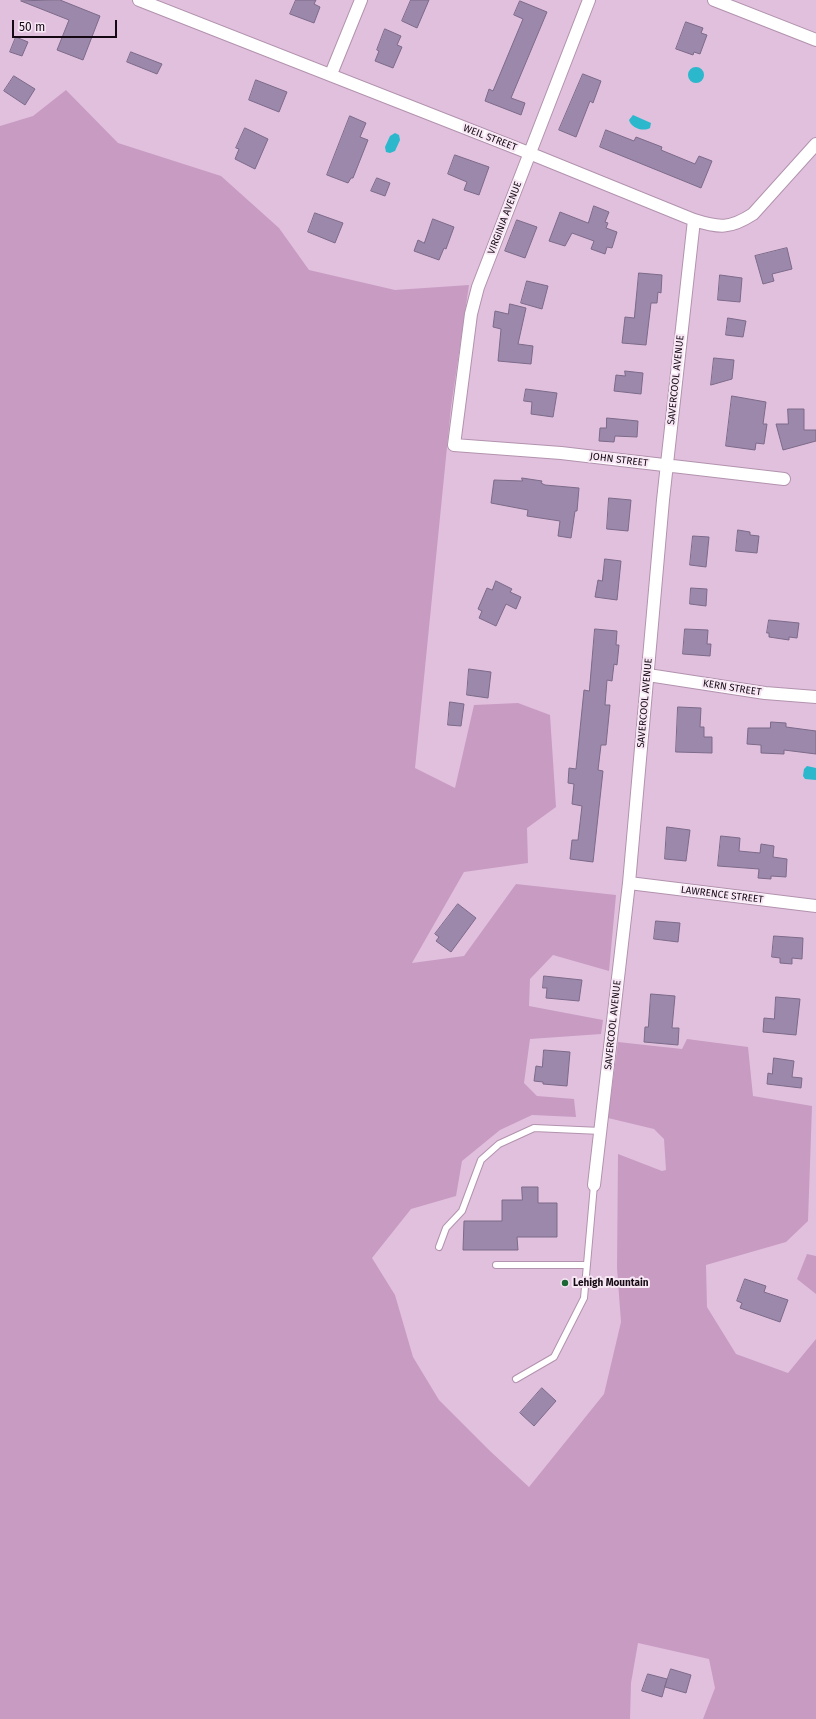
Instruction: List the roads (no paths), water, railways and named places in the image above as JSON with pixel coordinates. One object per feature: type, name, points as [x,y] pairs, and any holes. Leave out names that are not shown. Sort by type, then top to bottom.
[{"type":"street","name":"WEIL STREET","points":[[139,0],[331,74],[713,227],[722,227],[742,221],[753,214],[816,144]]},
{"type":"street","points":[[331,74],[361,0]]},
{"type":"street","name":"VIRGINIA AVENUE","points":[[454,445],[471,314],[478,287],[589,0]]},
{"type":"street","points":[[714,0],[816,40]]},
{"type":"street","name":"SAVERCOOL AVENUE","points":[[594,1185],[629,883],[667,466],[694,220]]},
{"type":"street","name":"JOHN STREET","points":[[454,445],[561,453],[784,479]]},
{"type":"street","name":"KERN STREET","points":[[648,675],[765,693],[816,697]]},
{"type":"street","name":"LAWRENCE STREET","points":[[629,883],[816,906]]},
{"type":"lane","points":[[439,1247],[446,1228],[462,1211],[481,1160],[499,1144],[534,1128],[601,1131]]},
{"type":"lane","points":[[516,1379],[554,1358],[584,1298],[594,1185]]},
{"type":"lane","points":[[496,1266],[587,1265]]},
{"type":"water","points":[[696,67],[703,72],[704,75],[699,82],[696,83],[689,78],[688,75],[693,68]]},
{"type":"water","points":[[633,115],[651,123],[650,128],[644,130],[632,125],[629,120]]},
{"type":"water","points":[[395,133],[399,135],[400,140],[395,151],[390,153],[386,152],[385,147],[390,136]]},
{"type":"water","points":[[807,766],[816,768],[816,780],[805,779],[803,776],[804,769]]},
{"type":"place","name":"Lehigh Mountain","points":[[565,1283]]}]
